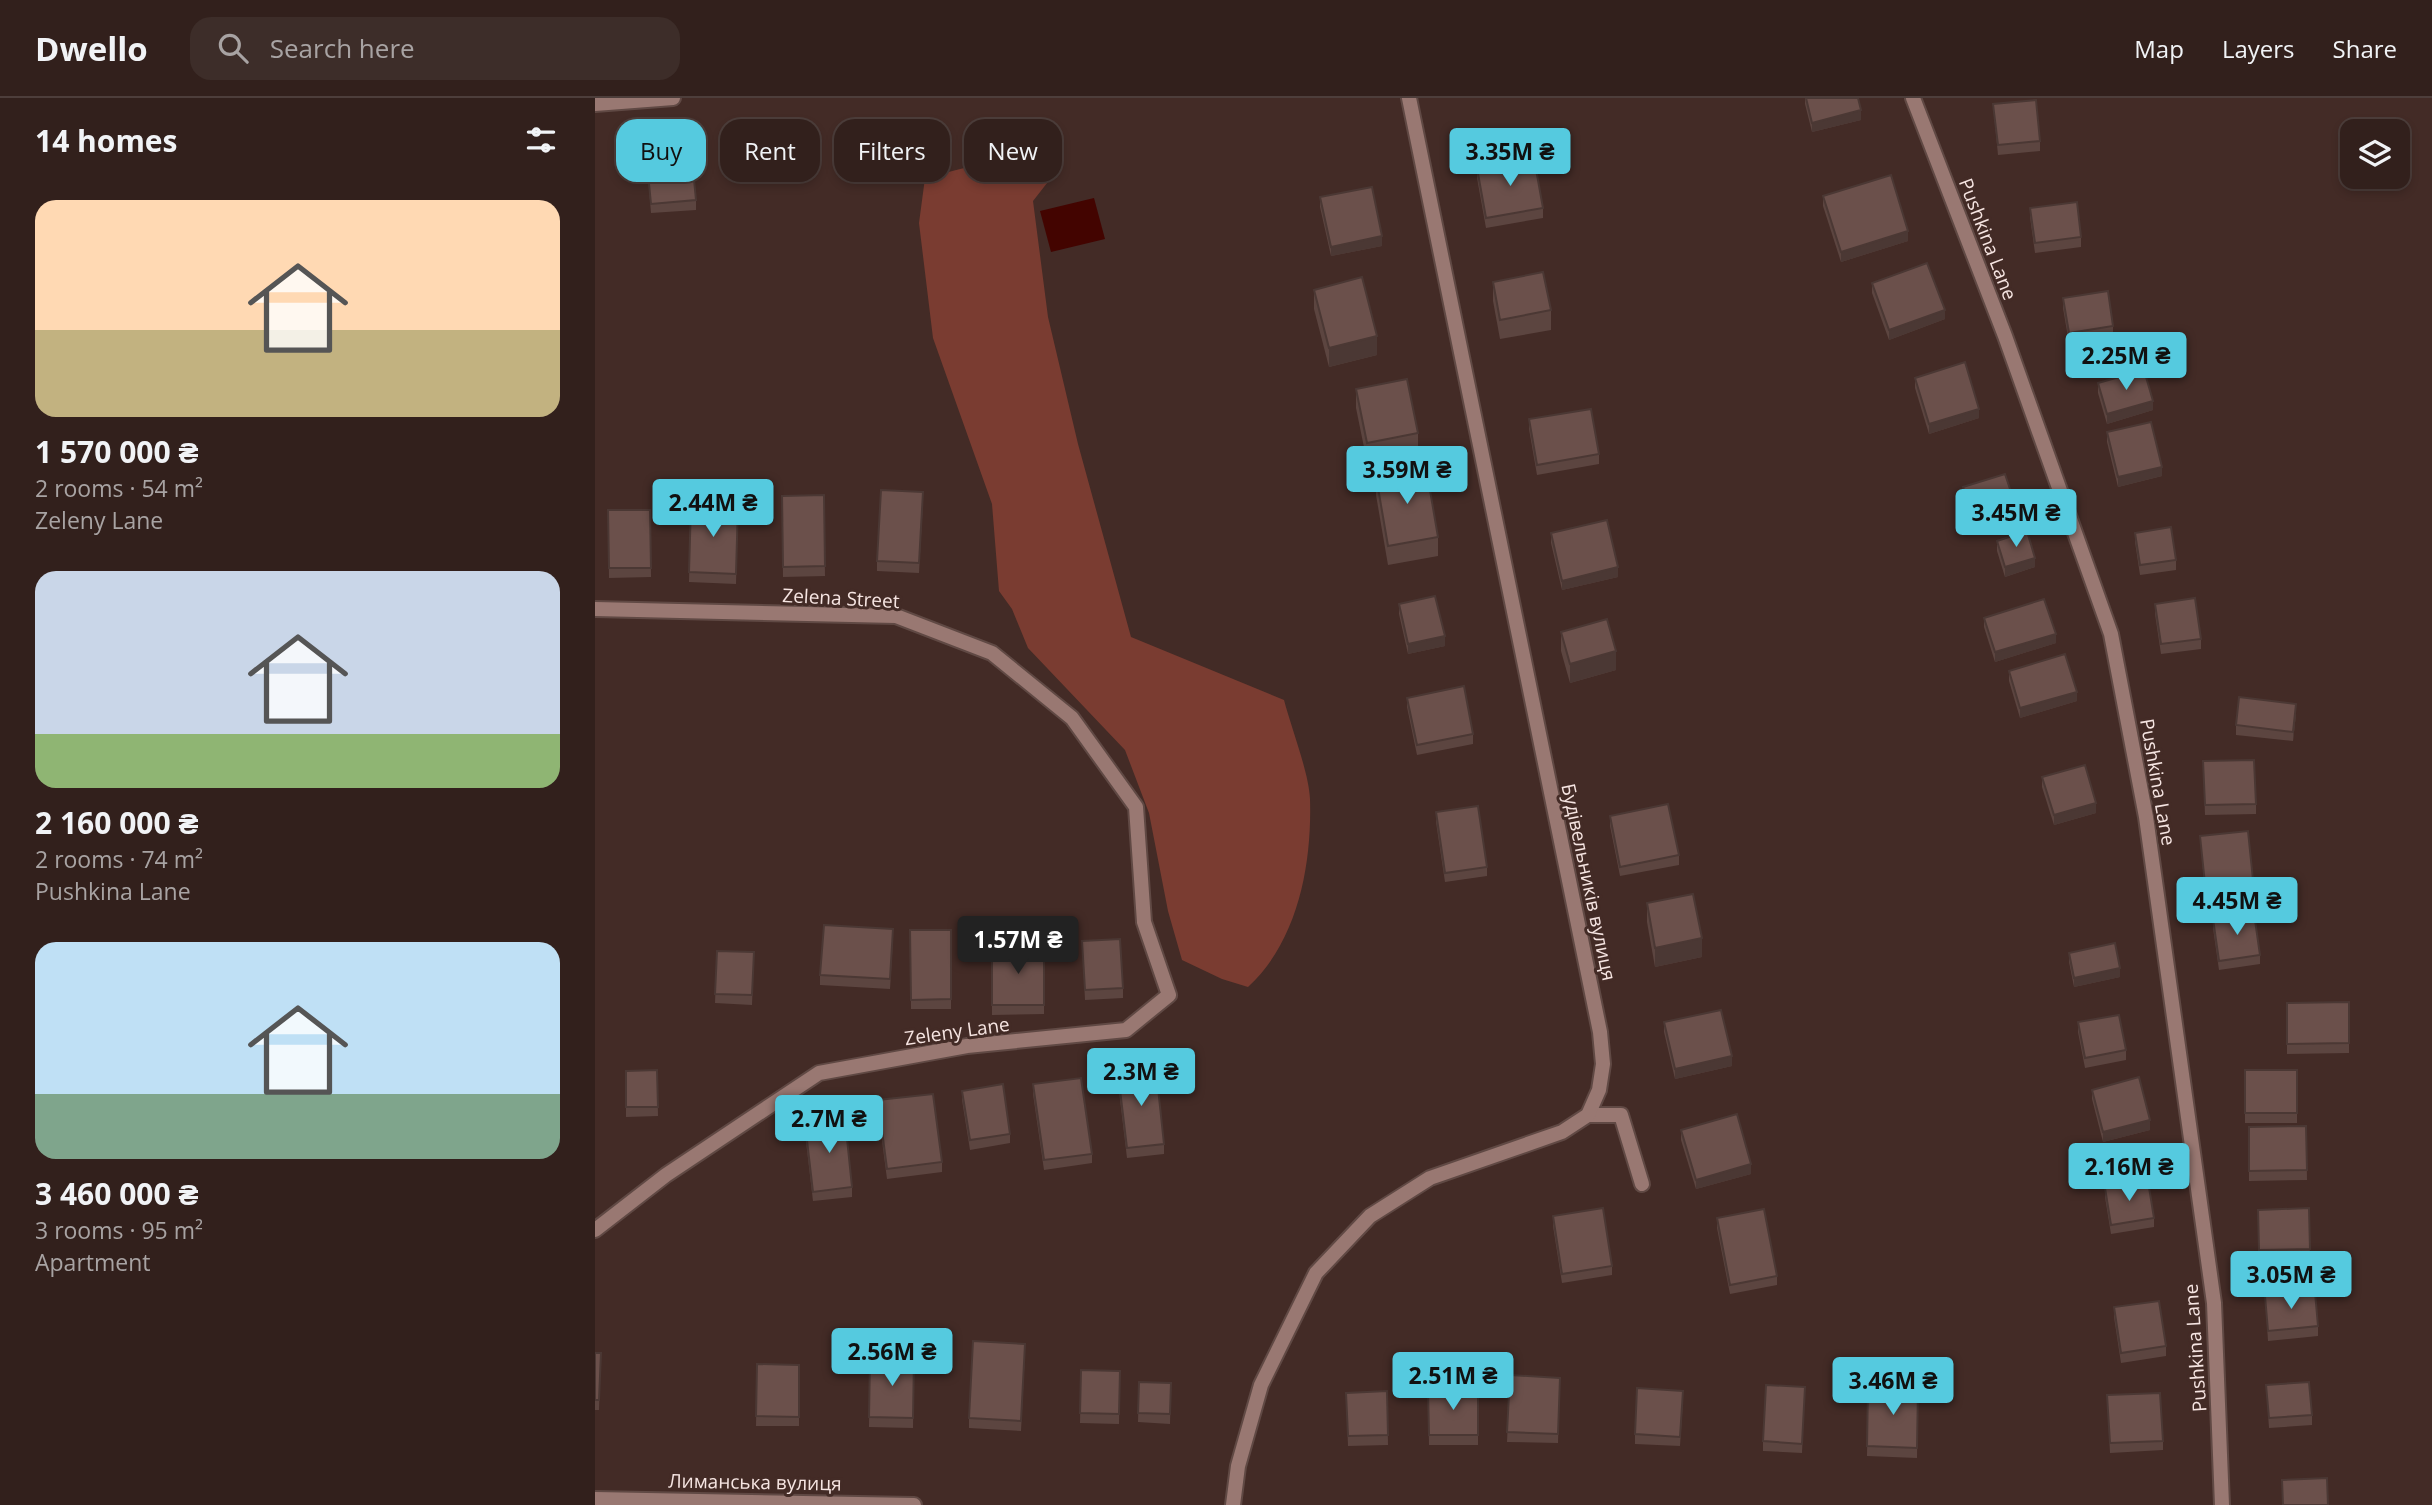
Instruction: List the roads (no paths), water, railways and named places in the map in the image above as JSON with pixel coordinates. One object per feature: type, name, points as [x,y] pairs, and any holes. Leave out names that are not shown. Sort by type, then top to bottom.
[{"type":"street","points":[[595,104],[673,98]]},
{"type":"street","name":"Будівельників вулиця","points":[[1409,98],[1600,1032],[1604,1064],[1599,1090],[1588,1115]]},
{"type":"street","name":"Pushkina Lane","points":[[1913,98],[2005,336],[2111,634],[2146,817],[2214,1303],[2222,1505]]},
{"type":"street","name":"Zelena Street","points":[[595,609],[896,616],[992,653],[1072,718],[1136,807]]},
{"type":"street","name":"Zeleny Lane","points":[[595,1230],[666,1175],[820,1073],[967,1046],[1126,1030],[1169,995],[1144,922],[1136,807]]},
{"type":"street","points":[[1233,1505],[1238,1466],[1261,1385],[1316,1273],[1370,1216],[1430,1178],[1562,1132],[1588,1115],[1621,1115],[1642,1184]]},
{"type":"street","name":"Лиманська вулиця","points":[[595,1499],[914,1505]]}]
